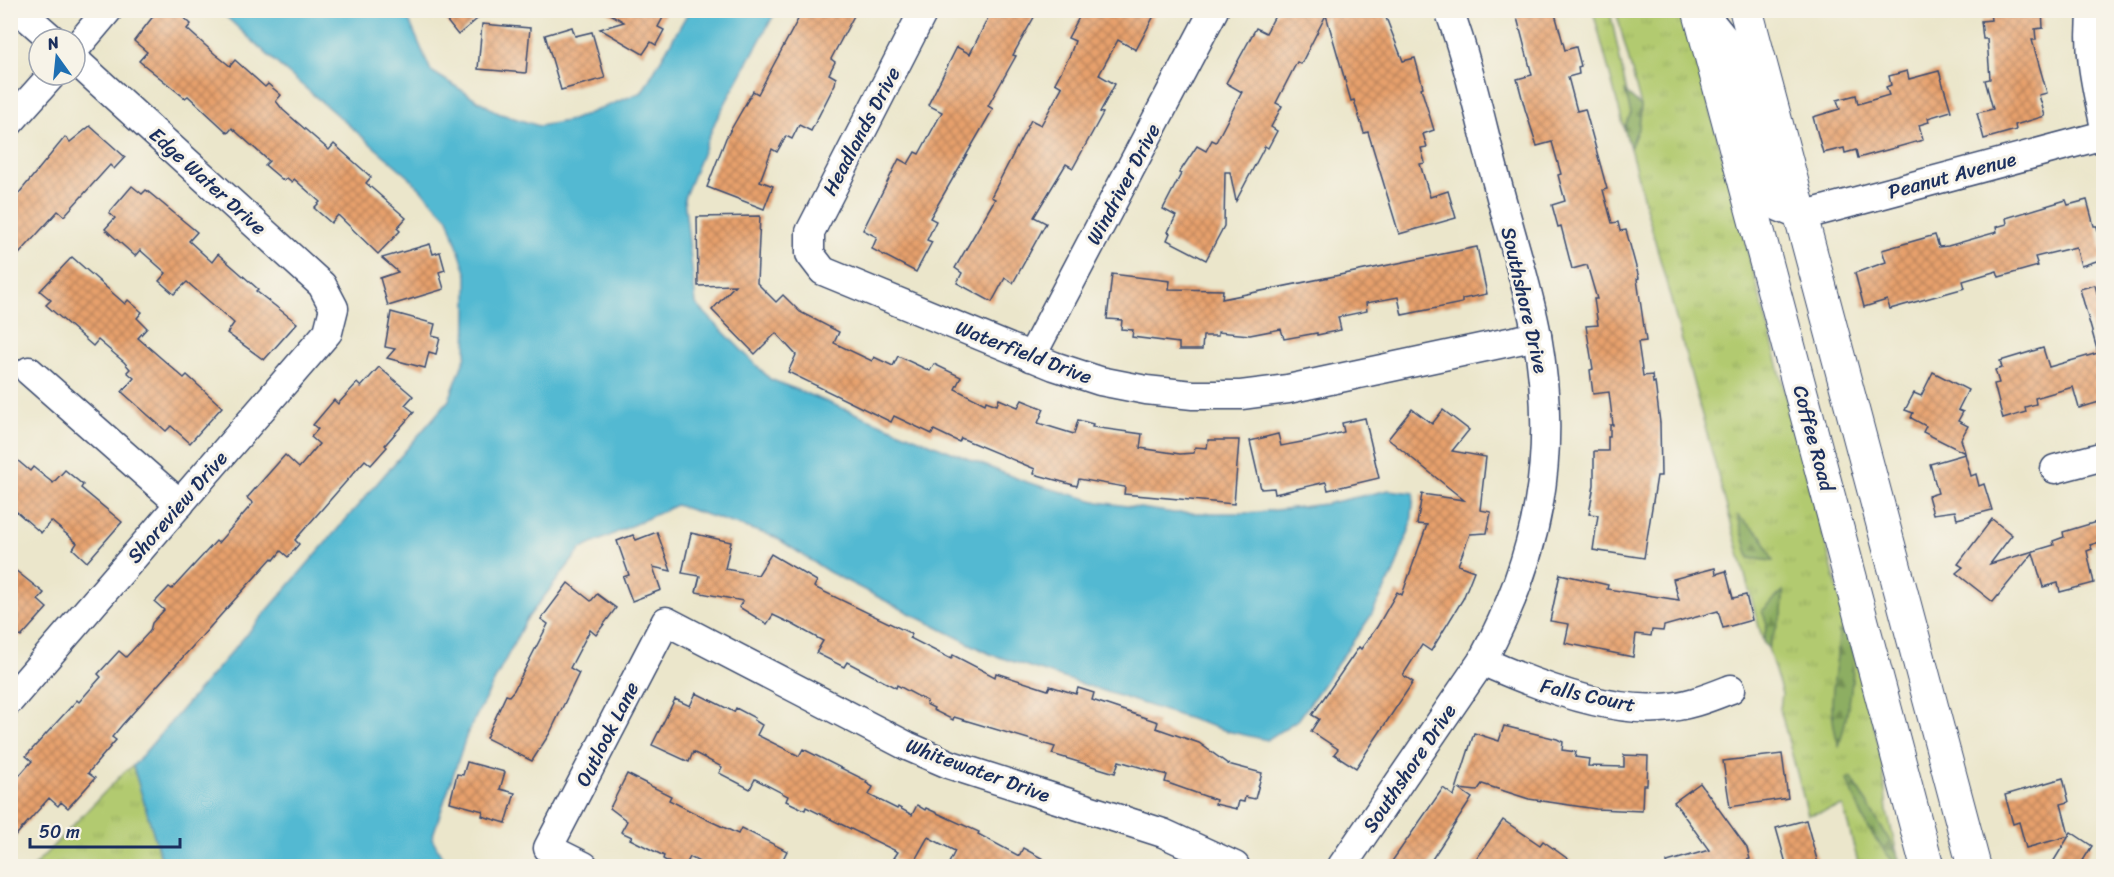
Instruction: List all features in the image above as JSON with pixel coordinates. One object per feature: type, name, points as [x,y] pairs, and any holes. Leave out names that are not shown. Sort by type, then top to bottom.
[{"type":"main road","name":"Coffee Road","points":[[1700,10],[1927,867]]},
{"type":"main road","points":[[1746,10],[1974,867]]},
{"type":"street","points":[[19,10],[38,27]]},
{"type":"street","points":[[87,35],[108,10]]},
{"type":"street","name":"Headlands Drive","points":[[810,254],[810,232],[820,210],[924,10]]},
{"type":"street","name":"Windriver Drive","points":[[1032,357],[1214,10]]},
{"type":"street","name":"Southshore Drive","points":[[1342,867],[1482,661],[1501,626],[1519,582],[1533,536],[1542,489],[1546,401],[1537,336],[1449,10]]},
{"type":"street","points":[[1700,10],[1730,46],[1771,191],[1779,207],[1801,216]]},
{"type":"street","points":[[2093,10],[2091,44],[2094,78],[2103,123]]},
{"type":"street","name":"Edge Water Drive","points":[[87,71],[322,285],[334,308]]},
{"type":"street","points":[[10,122],[41,87]]},
{"type":"street","name":"Peanut Avenue","points":[[1801,216],[2103,135]]},
{"type":"street","name":"Waterfield Drive","points":[[810,254],[823,271],[1032,357],[1100,381],[1146,390],[1193,395],[1241,394],[1288,389],[1537,336]]},
{"type":"street","name":"Shoreview Drive","points":[[10,700],[328,332],[334,308]]},
{"type":"street","points":[[29,371],[180,504]]},
{"type":"street","points":[[2055,469],[2103,456]]},
{"type":"street","name":"Outlook Lane","points":[[584,867],[548,848],[666,621]]},
{"type":"street","name":"Whitewater Drive","points":[[666,621],[907,746],[951,765],[1163,833],[1234,867]]},
{"type":"street","name":"Falls Court","points":[[1482,661],[1526,681],[1623,705],[1668,707],[1696,703],[1731,689]]},
{"type":"green space","points":[[1593,11],[1610,11],[1631,113],[1624,128]]},
{"type":"green space","points":[[1616,11],[1684,11],[1882,756],[1887,811],[1897,853],[1897,866],[1859,866],[1843,806],[1808,815],[1780,709],[1782,694],[1768,648],[1782,614],[1783,593],[1767,624],[1763,642],[1630,148],[1639,126],[1641,106]]},
{"type":"green space","points":[[1625,92],[1641,106],[1639,126],[1630,148],[1624,128],[1631,113]]},
{"type":"green space","points":[[1738,516],[1762,536],[1773,561],[1749,558]]},
{"type":"green space","points":[[1783,591],[1782,614],[1768,648],[1763,642],[1767,624],[1762,611]]},
{"type":"green space","points":[[1839,631],[1850,636],[1853,662],[1849,706],[1839,746],[1832,701]]},
{"type":"green space","points":[[133,766],[160,855],[172,866],[34,866],[124,772]]},
{"type":"green space","points":[[1851,777],[1897,853],[1901,866],[1896,866],[1867,827],[1847,780]]},
{"type":"water","points":[[220,11],[405,11],[431,71],[498,113],[539,126],[572,120],[642,92],[689,11],[776,11],[715,122],[684,198],[696,304],[770,379],[1026,482],[1099,502],[1174,513],[1250,513],[1325,504],[1389,490],[1414,493],[1411,525],[1394,572],[1370,617],[1299,719],[1267,740],[1227,731],[990,654],[829,572],[775,537],[676,505],[581,549],[526,620],[467,734],[432,838],[447,866],[172,866],[160,855],[133,766],[449,400],[466,355],[467,275],[448,218],[408,176],[282,68]]},
{"type":"building","points":[[158,10],[176,10],[191,24],[187,29],[215,54],[230,66],[235,60],[265,87],[268,84],[281,95],[276,101],[283,110],[329,150],[334,144],[371,177],[366,183],[406,218],[397,228],[400,231],[378,254],[338,215],[331,223],[314,208],[320,202],[294,179],[292,182],[287,178],[284,181],[265,165],[269,161],[232,128],[228,133],[188,96],[185,98],[139,61],[147,52],[134,41]]},
{"type":"building","points":[[438,10],[488,10],[458,35]]},
{"type":"building","points":[[604,10],[667,10],[658,27],[664,30],[656,45],[651,42],[643,54],[600,29],[624,22]]},
{"type":"building","points":[[803,10],[857,10],[831,59],[835,62],[829,74],[836,78],[835,84],[811,131],[799,125],[792,139],[786,136],[777,152],[772,149],[760,181],[773,186],[764,209],[707,187],[726,138],[753,91],[758,94]]},
{"type":"building","points":[[992,10],[1038,10],[988,106],[993,109],[930,218],[936,221],[927,240],[932,242],[916,272],[872,249],[877,237],[863,230],[899,159],[908,164],[915,152],[919,154],[942,112],[928,105],[957,47],[970,54]]},
{"type":"building","points":[[1083,10],[1157,10],[1136,50],[1118,40],[1099,75],[1115,84],[1100,112],[1103,113],[1073,168],[1066,164],[1034,217],[1046,223],[1013,283],[1005,278],[992,302],[957,283],[962,273],[955,268],[995,199],[991,197],[1031,120],[1041,125],[1062,87],[1055,83],[1075,41],[1068,38]]},
{"type":"building","points":[[1278,10],[1383,10],[1403,61],[1415,58],[1423,87],[1421,88],[1434,130],[1423,134],[1427,147],[1421,148],[1425,163],[1420,164],[1430,197],[1448,191],[1456,218],[1399,234],[1368,132],[1364,133],[1354,100],[1351,101],[1326,15],[1301,64],[1297,62],[1276,103],[1282,106],[1271,127],[1277,131],[1268,148],[1265,146],[1236,201],[1230,172],[1225,172],[1224,226],[1206,260],[1167,240],[1170,233],[1168,232],[1176,216],[1163,209],[1181,174],[1179,173],[1197,146],[1206,151],[1212,140],[1216,142],[1242,92],[1226,83],[1256,28],[1266,33]]},
{"type":"building","points":[[1515,10],[1554,10],[1565,50],[1576,47],[1581,66],[1578,67],[1579,74],[1568,77],[1577,111],[1585,109],[1607,189],[1603,190],[1612,223],[1618,222],[1620,231],[1626,230],[1639,278],[1637,279],[1646,341],[1638,342],[1643,376],[1652,375],[1653,383],[1655,382],[1660,423],[1661,476],[1657,476],[1644,558],[1593,550],[1598,515],[1589,514],[1594,485],[1594,451],[1608,451],[1610,425],[1613,425],[1609,392],[1593,394],[1590,370],[1593,369],[1586,326],[1598,325],[1594,299],[1597,299],[1587,265],[1572,269],[1561,226],[1558,227],[1552,205],[1565,201],[1558,175],[1561,174],[1552,142],[1537,146],[1525,109],[1517,79],[1532,75]]},
{"type":"building","points":[[2042,10],[2043,28],[2035,29],[2036,40],[2032,40],[2047,93],[2039,95],[2045,116],[2015,125],[2016,130],[1984,139],[1977,113],[1993,109],[1985,80],[1990,79],[1987,39],[1983,39],[1981,21],[1991,20],[1990,12]]},
{"type":"building","points":[[482,24],[530,28],[526,73],[478,69]]},
{"type":"building","points":[[572,27],[575,36],[592,32],[605,78],[561,90],[545,35]]},
{"type":"building","points":[[1907,71],[1909,79],[1939,71],[1951,111],[1928,118],[1929,122],[1919,125],[1923,140],[1858,158],[1856,150],[1845,153],[1844,148],[1823,153],[1813,117],[1840,109],[1837,100],[1856,95],[1858,104],[1889,95],[1886,87],[1891,85],[1889,76]]},
{"type":"building","points":[[90,126],[125,157],[114,169],[110,165],[64,216],[58,211],[10,264],[10,204],[65,137],[70,142]]},
{"type":"building","points":[[132,186],[142,194],[146,190],[197,232],[189,241],[212,262],[218,254],[258,289],[256,291],[297,323],[264,360],[227,333],[234,323],[187,282],[174,294],[159,281],[166,273],[140,250],[135,256],[105,229],[115,218],[109,213]]},
{"type":"building","points":[[2066,200],[2068,205],[2087,200],[2094,226],[2097,226],[2103,259],[2081,266],[2076,247],[2035,257],[2038,266],[1999,277],[1997,271],[1963,281],[1965,288],[1890,309],[1887,300],[1864,307],[1855,273],[1886,262],[1882,250],[1935,235],[1939,247],[1948,246],[1997,232],[1996,227],[2007,224],[2006,218]]},
{"type":"building","points":[[760,216],[757,283],[776,302],[783,295],[800,312],[839,332],[834,343],[872,361],[874,357],[893,366],[898,356],[930,371],[934,364],[961,377],[955,389],[985,404],[986,401],[997,405],[999,399],[1018,407],[1022,400],[1044,409],[1038,423],[1074,434],[1078,420],[1093,424],[1092,427],[1142,434],[1140,448],[1180,454],[1194,453],[1195,447],[1207,448],[1208,440],[1239,440],[1234,504],[1124,494],[1125,487],[1079,479],[1077,486],[1034,474],[1035,469],[961,438],[959,442],[934,430],[932,434],[894,416],[891,422],[788,372],[796,355],[776,333],[755,354],[712,310],[735,285],[698,286],[697,217]]},
{"type":"building","points":[[430,244],[433,254],[440,252],[445,270],[439,272],[444,289],[388,306],[380,278],[398,272],[382,258]]},
{"type":"building","points":[[1477,247],[1487,294],[1462,299],[1462,303],[1402,315],[1398,297],[1366,303],[1367,311],[1338,317],[1341,330],[1317,335],[1317,333],[1284,339],[1281,329],[1250,335],[1218,332],[1218,336],[1203,336],[1202,350],[1179,350],[1179,343],[1132,337],[1133,330],[1121,329],[1122,320],[1107,319],[1112,274],[1170,281],[1169,289],[1223,290],[1222,299]]},
{"type":"building","points":[[72,257],[125,304],[128,300],[142,312],[137,318],[147,328],[138,338],[184,378],[187,375],[222,407],[190,443],[171,426],[166,431],[122,392],[134,378],[127,372],[130,369],[124,362],[98,340],[93,346],[46,305],[51,300],[40,291]]},
{"type":"building","points":[[2095,285],[2103,315],[2103,401],[2079,408],[2073,387],[2035,398],[2036,404],[2025,407],[2026,412],[2003,419],[1994,384],[1999,383],[1995,370],[2002,368],[2000,361],[2043,348],[2049,367],[2098,353],[2080,289]]},
{"type":"building","points":[[391,312],[435,324],[432,336],[440,338],[436,354],[429,352],[425,368],[387,358],[395,349],[385,347]]},
{"type":"building","points":[[379,367],[413,396],[405,405],[414,412],[385,445],[387,447],[371,465],[365,460],[295,540],[299,544],[288,557],[281,551],[274,560],[272,558],[122,725],[112,737],[116,740],[88,773],[95,778],[68,808],[61,802],[58,806],[49,798],[10,842],[10,786],[32,761],[26,756],[77,700],[79,702],[101,677],[98,674],[119,651],[126,657],[150,631],[152,623],[164,610],[155,602],[169,587],[172,589],[216,541],[218,543],[253,503],[247,498],[285,455],[299,468],[319,444],[311,437],[318,429],[313,425],[334,400],[338,404],[357,383],[361,387]]},
{"type":"building","points":[[1933,372],[1968,390],[1958,410],[1963,412],[1958,421],[1968,426],[1961,439],[1965,453],[1923,432],[1926,426],[1911,418],[1913,413],[1905,410],[1914,393],[1921,396]]},
{"type":"building","points":[[1412,409],[1432,424],[1443,410],[1469,430],[1452,451],[1486,457],[1480,510],[1491,512],[1487,533],[1470,534],[1458,565],[1474,571],[1463,599],[1431,651],[1422,645],[1403,675],[1413,682],[1356,768],[1334,754],[1338,749],[1311,731],[1319,719],[1312,715],[1359,647],[1361,649],[1377,627],[1397,592],[1402,595],[1427,525],[1417,524],[1422,494],[1464,500],[1388,439]]},
{"type":"building","points":[[1365,418],[1379,478],[1328,490],[1326,482],[1275,494],[1274,488],[1261,489],[1250,441],[1278,434],[1281,446],[1307,441],[1344,432],[1342,423]]},
{"type":"building","points":[[10,454],[30,471],[33,467],[53,483],[65,470],[83,485],[81,488],[122,522],[87,562],[73,549],[77,543],[51,521],[41,533],[10,506]]},
{"type":"building","points":[[1965,454],[1971,476],[1976,474],[1979,486],[1984,484],[1992,510],[1957,519],[1955,511],[1933,514],[1928,496],[1938,493],[1930,464]]},
{"type":"building","points":[[1992,519],[2012,535],[1990,564],[2054,545],[2053,541],[2064,537],[2063,532],[2103,520],[2103,541],[2090,545],[2092,549],[2087,551],[2094,583],[2060,592],[2058,583],[2043,587],[2033,553],[1993,602],[1956,573],[1963,567],[1958,564]]},
{"type":"building","points":[[657,532],[671,571],[653,567],[661,590],[632,601],[623,577],[629,575],[617,541],[633,535],[636,540]]},
{"type":"building","points":[[691,533],[731,542],[725,569],[758,575],[771,554],[817,581],[814,587],[912,634],[910,638],[951,659],[953,655],[995,677],[996,673],[1048,690],[1050,686],[1076,694],[1078,688],[1094,693],[1092,700],[1158,722],[1156,728],[1199,743],[1228,764],[1262,773],[1255,799],[1245,797],[1244,802],[1239,801],[1237,809],[1215,804],[1216,800],[1165,782],[1167,775],[1119,761],[1115,773],[1052,754],[1055,747],[954,717],[953,720],[933,710],[934,708],[926,704],[927,701],[897,685],[896,688],[847,662],[844,667],[816,653],[823,641],[792,624],[773,615],[767,624],[739,607],[743,601],[696,592],[700,576],[682,573]]},
{"type":"building","points":[[10,566],[44,593],[38,600],[47,608],[21,637],[10,628]]},
{"type":"building","points":[[1715,568],[1716,574],[1726,571],[1733,598],[1746,595],[1752,620],[1723,628],[1718,611],[1664,626],[1663,631],[1652,630],[1651,636],[1636,634],[1633,657],[1565,643],[1569,624],[1550,621],[1560,574],[1608,585],[1607,589],[1679,600],[1673,579]]},
{"type":"building","points":[[568,583],[591,601],[597,594],[616,608],[596,635],[590,630],[570,668],[579,673],[550,733],[532,761],[486,738],[506,695],[509,696],[514,690],[548,624],[541,619]]},
{"type":"building","points":[[696,693],[734,712],[736,708],[755,718],[754,720],[762,725],[757,735],[799,756],[803,749],[867,781],[866,783],[873,787],[869,795],[897,809],[898,807],[912,815],[917,805],[925,810],[926,808],[979,832],[978,834],[1019,856],[1023,848],[1058,867],[947,867],[955,851],[928,837],[911,867],[894,858],[898,852],[806,807],[805,810],[786,801],[788,796],[755,779],[750,789],[719,773],[722,767],[693,752],[689,762],[652,745],[675,699],[690,706]]},
{"type":"building","points":[[1504,726],[1557,739],[1563,742],[1562,750],[1576,752],[1575,757],[1589,759],[1588,766],[1624,767],[1624,755],[1648,756],[1647,785],[1643,785],[1642,811],[1596,809],[1529,799],[1482,784],[1477,791],[1459,789],[1472,798],[1427,867],[1388,867],[1443,788],[1454,796],[1474,733],[1499,741]]},
{"type":"building","points":[[1782,754],[1788,798],[1730,807],[1723,761]]},
{"type":"building","points":[[467,762],[505,772],[500,789],[515,793],[506,823],[482,816],[483,811],[450,802],[457,774],[463,775]]},
{"type":"building","points":[[627,774],[671,796],[669,800],[708,820],[738,834],[741,828],[787,851],[779,867],[708,867],[690,857],[685,867],[677,867],[663,859],[664,856],[630,839],[632,837],[621,832],[627,821],[610,808]]},
{"type":"building","points":[[2063,778],[2069,802],[2061,804],[2069,835],[2071,832],[2092,846],[2079,867],[2050,867],[2069,836],[2026,848],[2019,822],[2013,824],[2005,795]]},
{"type":"building","points":[[1700,783],[1747,848],[1750,859],[1743,861],[1744,867],[1667,867],[1667,862],[1709,850],[1674,802]]},
{"type":"building","points":[[1503,820],[1540,845],[1543,841],[1579,867],[1471,867]]},
{"type":"building","points":[[1806,820],[1819,867],[1787,867],[1776,828]]}]
